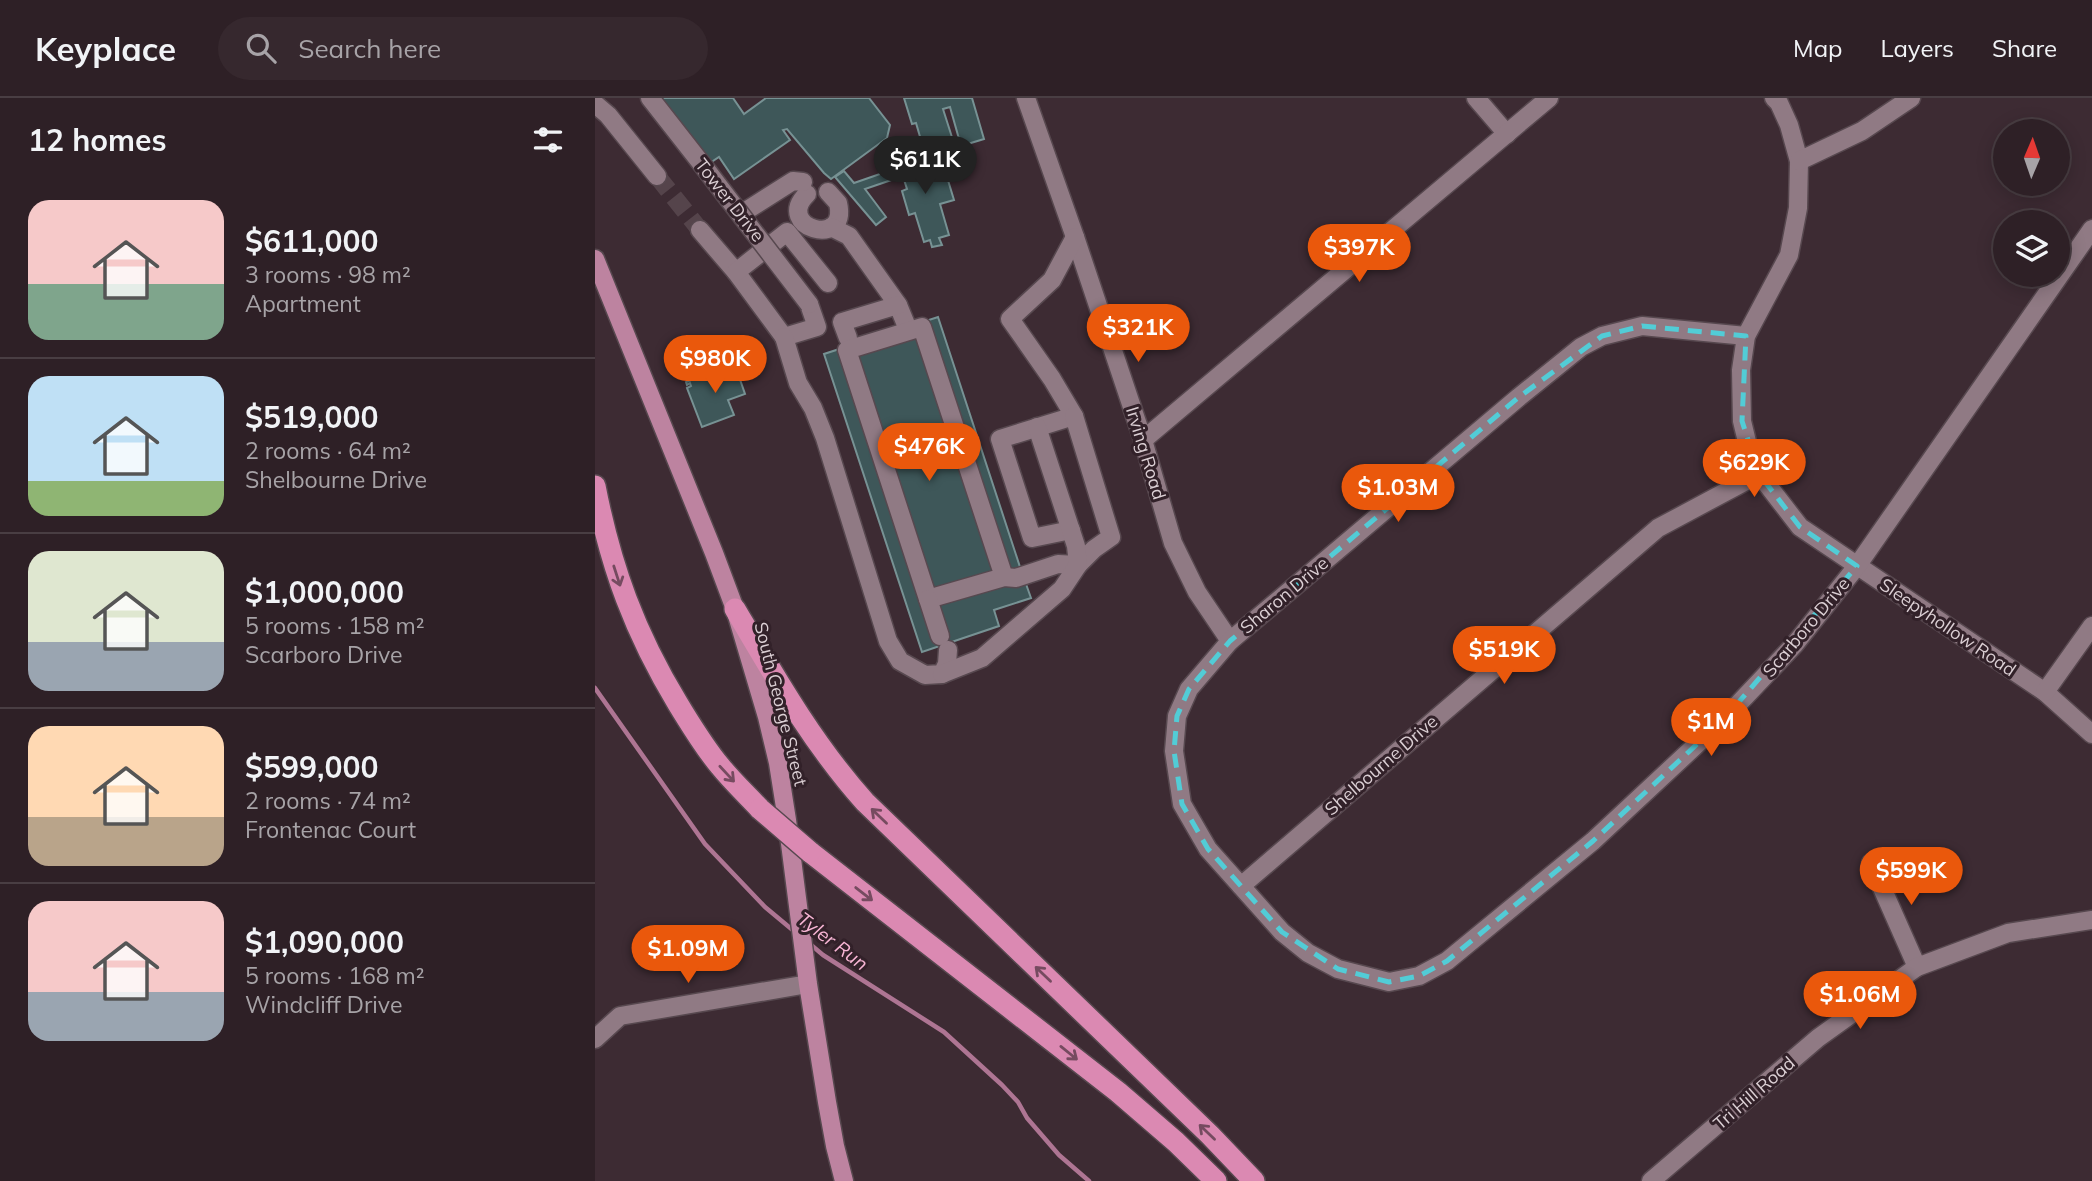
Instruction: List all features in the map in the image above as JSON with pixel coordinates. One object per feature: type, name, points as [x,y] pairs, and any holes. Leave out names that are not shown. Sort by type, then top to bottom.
[{"type":"highway","points":[[595,486],[618,582],[642,639],[665,683],[720,766],[760,809],[810,852],[1118,1092],[1216,1181]]},
{"type":"highway","points":[[735,609],[790,703],[840,774],[865,802],[1201,1126],[1254,1181]]},
{"type":"main road","name":"South George Street","points":[[595,259],[735,609],[767,717],[778,763],[808,984],[833,1135],[844,1181]]},
{"type":"street","name":"Tower Drive","points":[[650,98],[809,303],[817,327]]},
{"type":"street","name":"Irving Road","points":[[1026,98],[1143,440],[1173,543],[1197,592],[1230,640]]},
{"type":"street","points":[[1476,98],[1507,134]]},
{"type":"street","points":[[1143,440],[1549,98]]},
{"type":"street","name":"Sleepyhollow Road","points":[[1774,98],[1789,125],[1799,161],[1798,208],[1789,255],[1747,336],[1741,370],[1742,421],[1759,474],[1800,527],[2045,692],[2092,734]]},
{"type":"street","points":[[1799,161],[1862,131],[1910,98]]},
{"type":"street","points":[[599,112],[657,176]]},
{"type":"street","points":[[741,214],[793,181],[805,188],[799,208],[802,221],[806,226],[819,231],[831,226],[839,216],[840,209],[835,197],[828,192]]},
{"type":"street","points":[[831,226],[849,236],[898,305],[907,327]]},
{"type":"street","name":"Scarboro Drive","points":[[1208,849],[1282,932],[1308,953],[1338,969],[1389,982],[1419,976],[1447,961],[1593,841],[1724,719],[1795,644],[1857,566],[2092,229]]},
{"type":"street","points":[[700,230],[736,272],[784,337],[798,383],[813,408],[825,438],[888,641],[900,661],[925,675],[942,674],[982,657],[1062,589],[1078,565],[1111,537],[1074,416],[1010,319],[1052,280],[1075,237]]},
{"type":"street","points":[[736,272],[787,232],[828,283]]},
{"type":"street","points":[[784,337],[817,327],[845,330],[898,305]]},
{"type":"street","name":"Sharon Drive","points":[[1208,849],[1182,804],[1174,751],[1177,716],[1189,690],[1230,640],[1581,347],[1602,336],[1642,326],[1747,336]]},
{"type":"street","points":[[942,674],[947,664],[944,643],[847,350],[922,327],[1004,577]]},
{"type":"street","points":[[1071,530],[1033,538],[1000,439],[1074,416]]},
{"type":"street","points":[[1037,427],[1076,546],[1078,565]]},
{"type":"street","name":"Shelbourne Drive","points":[[1241,886],[1658,528],[1759,474]]},
{"type":"street","points":[[928,599],[1004,577],[1016,578],[1058,564],[1078,565]]},
{"type":"street","points":[[2045,692],[2092,626]]},
{"type":"street","points":[[1871,863],[1917,967]]},
{"type":"street","name":"Tri Hill Road","points":[[1651,1181],[1818,1038],[1917,967],[2008,933],[2092,920]]},
{"type":"street","points":[[595,1039],[619,1016],[808,984]]},
{"type":"highlighted area","points":[[1642,326],[1746,336],[1742,421],[1759,474],[1800,527],[1857,566],[1724,719],[1593,841],[1447,961],[1419,976],[1389,982],[1338,969],[1282,932],[1208,849],[1182,804],[1174,751],[1177,716],[1189,689],[1230,641],[1519,397],[1602,336]]},
{"type":"building","points":[[653,98],[733,98],[744,114],[766,98],[869,98],[890,125],[887,138],[831,179],[787,129],[783,130],[790,140],[734,179],[719,157],[710,163]]},
{"type":"building","points":[[904,98],[972,98],[984,139],[961,146],[950,107],[943,109],[957,153],[932,161],[925,139],[921,140],[916,123],[912,124]]},
{"type":"building","points":[[914,146],[916,153],[923,151],[932,181],[947,177],[954,200],[940,204],[949,235],[939,238],[942,245],[932,247],[930,240],[924,242],[915,213],[909,215],[902,191],[907,189],[897,158],[907,155],[905,148]]},
{"type":"building","points":[[900,167],[903,176],[865,189],[886,217],[876,225],[835,177],[844,171],[854,183]]},
{"type":"building","points":[[938,317],[1021,570],[1062,572],[1026,584],[1031,598],[994,610],[999,626],[922,652],[824,354]]},
{"type":"building","points":[[736,368],[745,394],[728,400],[734,415],[702,427],[687,388],[691,386],[690,383],[687,385],[686,382],[716,370],[718,374]]},
{"type":"waterway","name":"Tyler Run","points":[[595,688],[705,844],[765,907],[795,932]]},
{"type":"waterway","name":"Tyler Run","points":[[810,944],[944,1032],[1002,1085],[1059,1155],[1089,1181]]},
{"type":"tunnel","points":[[657,176],[700,230]]}]
